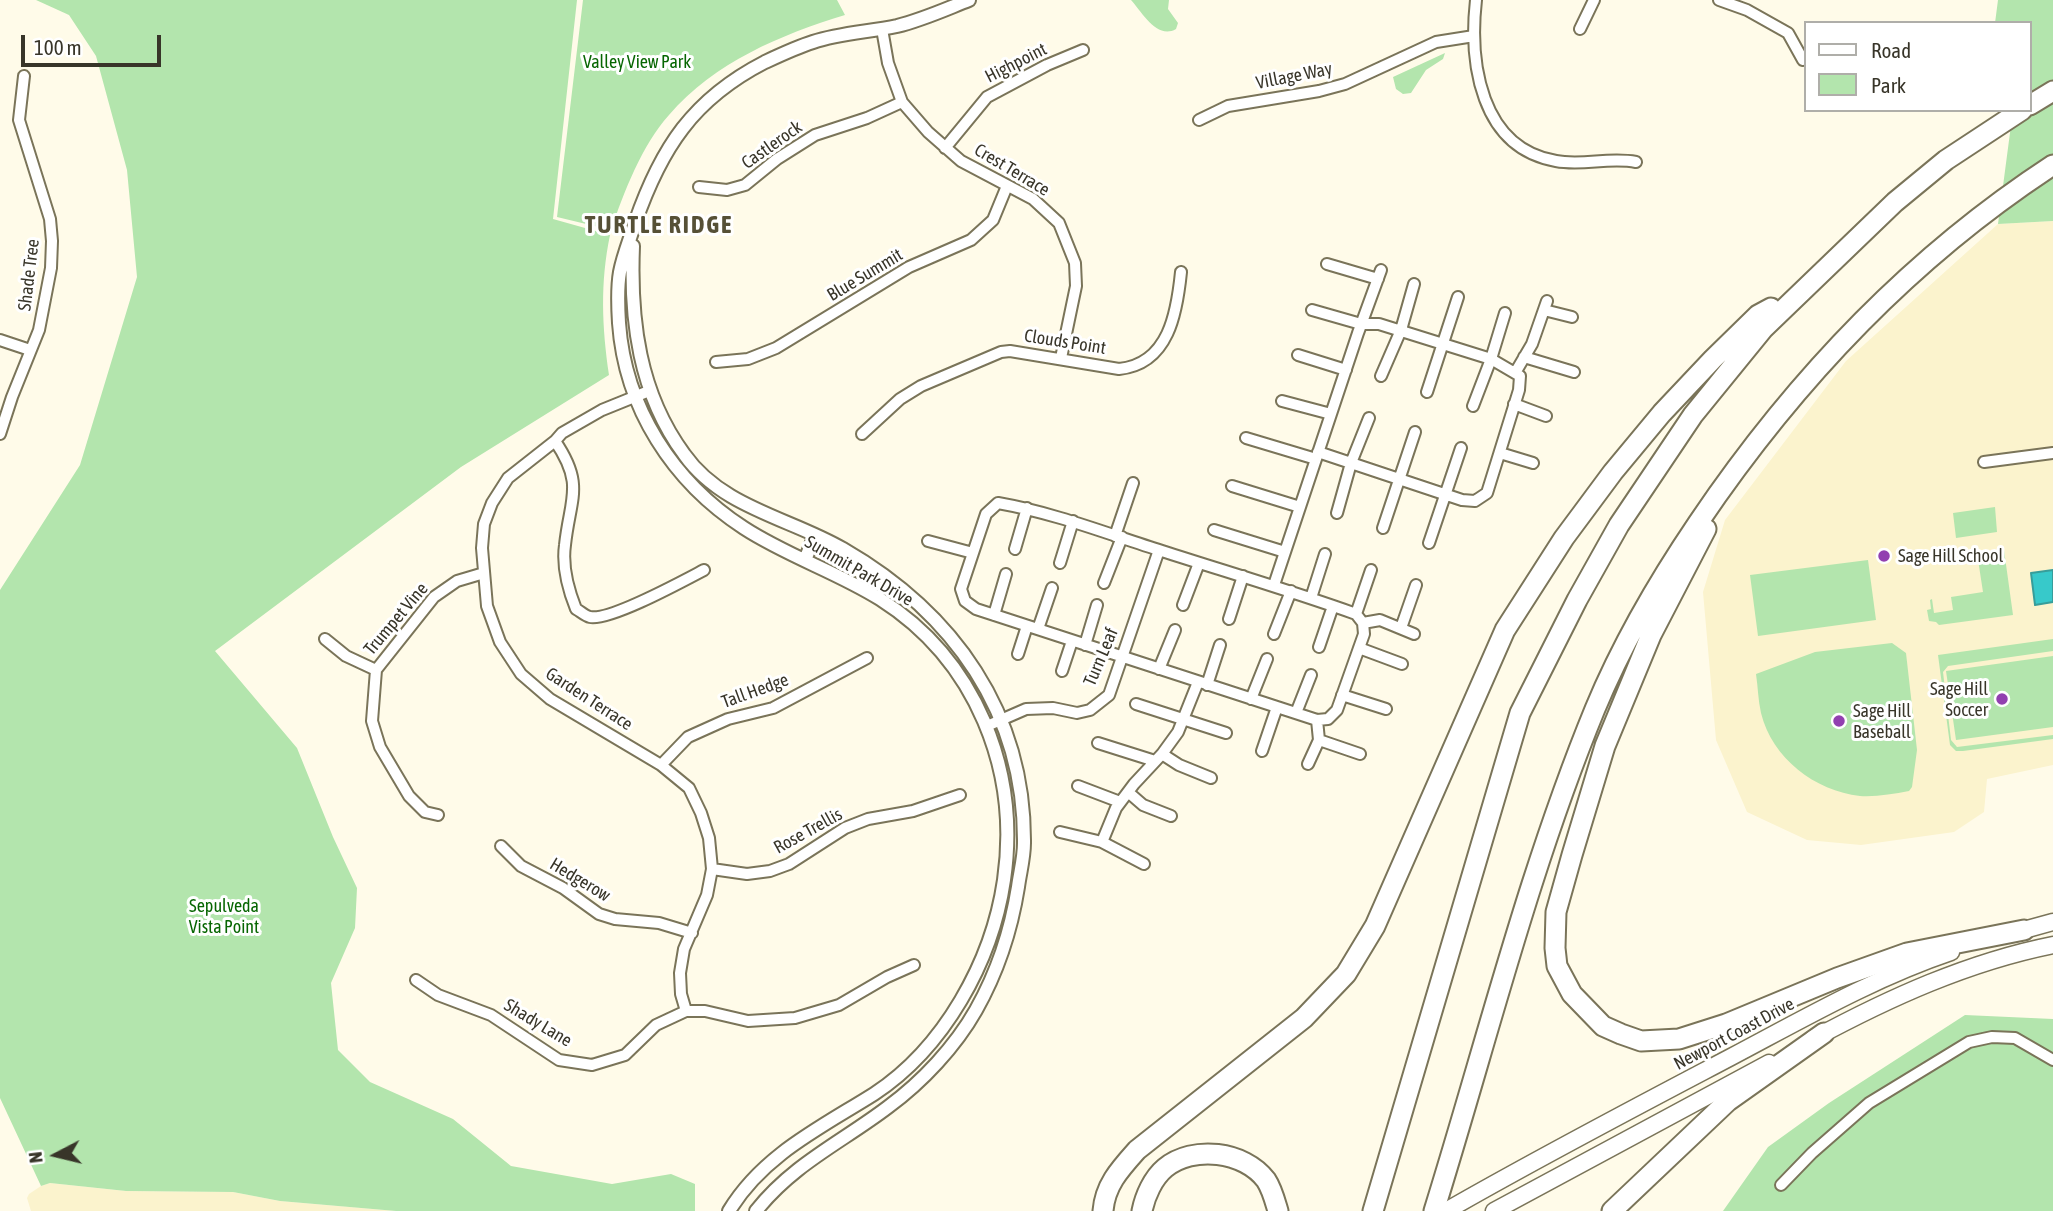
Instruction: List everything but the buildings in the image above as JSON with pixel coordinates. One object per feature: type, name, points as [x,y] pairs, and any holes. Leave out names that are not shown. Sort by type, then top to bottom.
[{"type":"highway","points":[[2032,104],[2053,91]]},
{"type":"highway","points":[[1373,1211],[1520,713],[1577,600],[1619,525],[1693,415],[1763,329],[1895,202],[1947,160],[2019,112]]},
{"type":"highway","points":[[1434,1211],[1524,909],[1565,784],[1596,706],[1649,599],[1724,483],[1789,399],[1878,304],[1981,215],[2053,165]]},
{"type":"highway","points":[[1103,1211],[1113,1176],[1137,1150],[1304,1017],[1346,974],[1375,926],[1505,630],[1564,538],[1612,472],[1713,359],[1758,315],[1800,293]]},
{"type":"highway","points":[[1724,483],[1706,530],[1651,635],[1605,746],[1556,912],[1557,966],[1572,994],[1603,1026],[1621,1034],[1641,1041],[1679,1040],[1907,953],[2024,930]]},
{"type":"highway","points":[[1612,1211],[1728,1101],[1825,1033]]},
{"type":"highway","points":[[1142,1211],[1152,1184],[1165,1168],[1184,1158],[1205,1153],[1228,1156],[1248,1166],[1265,1180],[1278,1211]]},
{"type":"main road","name":"Newport Coast Drive","points":[[1446,1211],[1519,1169],[1845,996],[1926,960],[2053,922]]},
{"type":"main road","points":[[1494,1211],[1825,1033],[1924,984],[2012,954],[2053,945]]},
{"type":"street","name":"Summit Park Drive","points":[[729,1211],[752,1180],[787,1148],[893,1079],[930,1041],[960,1002],[997,919],[1007,851],[1007,814],[997,754],[987,726],[964,684],[929,638],[911,621],[855,585],[744,528],[692,487],[654,436],[635,396],[621,343],[618,300],[620,273],[648,186],[670,146],[693,114],[717,91],[766,62],[814,41],[915,21],[969,0]]},
{"type":"street","points":[[1476,0],[1474,36],[1479,80],[1487,106],[1502,129],[1522,147],[1546,159],[1559,162],[1636,162]]},
{"type":"street","points":[[1580,29],[1594,0]]},
{"type":"street","points":[[1719,0],[1747,10],[1788,33],[1803,60]]},
{"type":"street","name":"Crest Terrace","points":[[881,29],[888,62],[902,102],[928,132],[961,161],[1033,199],[1059,223],[1075,263],[1076,286],[1061,358]]},
{"type":"street","name":"Village Way","points":[[1199,120],[1228,106],[1345,84],[1436,42],[1474,36]]},
{"type":"street","name":"Highpoint","points":[[945,148],[987,97],[1047,65],[1083,50]]},
{"type":"street","name":"Shade Tree","points":[[0,434],[39,330],[46,300],[52,241],[50,219],[19,120],[24,76]]},
{"type":"street","name":"Castlerock","points":[[699,187],[727,190],[745,185],[776,159],[815,135],[867,118],[902,102]]},
{"type":"street","name":"Blue Summit","points":[[716,362],[748,359],[776,348],[909,267],[971,240],[993,220],[1007,186]]},
{"type":"street","name":"Summit Park Drive","points":[[634,228],[633,315],[639,351],[649,391],[685,457],[715,485],[740,503],[815,535],[865,562],[921,605],[981,677],[1002,719],[1018,779],[1024,846],[1014,913],[1001,959],[975,1012],[936,1066],[890,1106],[802,1165],[770,1194],[756,1211]]},
{"type":"street","points":[[1274,585],[1380,274],[1327,264]]},
{"type":"street","name":"Clouds Point","points":[[862,434],[900,399],[921,386],[986,356],[1010,351],[1119,369],[1143,361],[1161,344],[1171,329],[1181,272]]},
{"type":"street","points":[[1381,376],[1401,330],[1414,284]]},
{"type":"street","points":[[1427,392],[1458,297]]},
{"type":"street","points":[[1246,438],[1351,463],[1475,501],[1488,493],[1514,404],[1518,374],[1545,306],[1572,317]]},
{"type":"street","points":[[1312,310],[1362,324],[1379,324],[1401,330],[1491,359],[1518,374]]},
{"type":"street","points":[[1473,406],[1505,313]]},
{"type":"street","points":[[0,340],[30,350]]},
{"type":"street","points":[[1298,355],[1346,370]]},
{"type":"street","points":[[1524,357],[1574,372]]},
{"type":"street","name":"Garden Terrace","points":[[649,391],[602,410],[562,433],[508,478],[492,503],[484,524],[482,548],[487,606],[500,642],[521,674],[550,699],[662,765],[690,788],[709,838],[712,869],[707,895],[684,949],[680,973],[681,994],[686,1011]]},
{"type":"street","points":[[1282,401],[1331,414]]},
{"type":"street","points":[[1514,404],[1546,416]]},
{"type":"street","points":[[1337,513],[1351,463],[1369,418]]},
{"type":"street","points":[[1383,528],[1415,432]]},
{"type":"street","points":[[555,441],[572,471],[575,494],[565,546],[566,573],[576,609],[589,617],[600,617],[621,610],[704,570]]},
{"type":"street","points":[[1429,543],[1461,448]]},
{"type":"street","points":[[1500,453],[1532,463]]},
{"type":"street","points":[[1984,462],[2053,453]]},
{"type":"street","points":[[1104,583],[1133,483]]},
{"type":"street","points":[[1231,486],[1300,507]]},
{"type":"street","points":[[1371,570],[1359,619],[1364,634],[1337,710],[1328,719],[1317,720],[976,609],[965,601],[961,589],[986,514],[998,503],[1073,521],[1274,585],[1333,606],[1359,619],[1380,620],[1414,634]]},
{"type":"street","points":[[1015,549],[1027,508]]},
{"type":"street","points":[[1060,563],[1073,521]]},
{"type":"street","points":[[1214,530],[1285,552]]},
{"type":"street","points":[[805,560],[815,535]]},
{"type":"street","points":[[928,541],[973,553]]},
{"type":"street","name":"Turn Leaf","points":[[987,726],[1026,709],[1053,708],[1077,713],[1090,710],[1109,695],[1159,550]]},
{"type":"street","points":[[1311,598],[1325,554]]},
{"type":"street","points":[[855,585],[865,562]]},
{"type":"street","points":[[1183,605],[1199,563]]},
{"type":"street","name":"Trumpet Vine","points":[[438,815],[425,812],[409,796],[380,747],[373,721],[376,670],[434,597],[457,582],[484,573]]},
{"type":"street","points":[[994,615],[1006,574]]},
{"type":"street","points":[[1229,619],[1243,576]]},
{"type":"street","points":[[1401,628],[1416,585]]},
{"type":"street","points":[[1018,654],[1052,588]]},
{"type":"street","points":[[1274,634],[1290,591]]},
{"type":"street","points":[[1084,645],[1097,605]]},
{"type":"street","points":[[1319,647],[1333,606]]},
{"type":"street","points":[[1159,669],[1175,630]]},
{"type":"street","points":[[325,639],[346,656],[376,670]]},
{"type":"street","points":[[1062,671],[1072,641]]},
{"type":"street","points":[[1102,842],[1124,797],[1178,732],[1220,645]]},
{"type":"street","points":[[1359,648],[1402,664]]},
{"type":"street","name":"Tall Hedge","points":[[662,765],[688,737],[728,719],[773,708],[867,657]]},
{"type":"street","points":[[1251,699],[1267,659]]},
{"type":"street","points":[[1296,713],[1311,675]]},
{"type":"street","points":[[1342,695],[1386,709]]},
{"type":"street","points":[[1136,704],[1226,733]]},
{"type":"street","points":[[1262,751],[1277,707]]},
{"type":"street","points":[[1308,764],[1319,740],[1317,720]]},
{"type":"street","points":[[1319,740],[1360,754]]},
{"type":"street","points":[[1098,743],[1159,758],[1211,778]]},
{"type":"street","points":[[1077,786],[1124,797],[1171,817]]},
{"type":"street","name":"Rose Trellis","points":[[712,869],[747,874],[770,871],[789,864],[845,828],[868,820],[913,811],[960,794]]},
{"type":"street","points":[[1060,832],[1102,842],[1144,864]]},
{"type":"street","name":"Hedgerow","points":[[501,846],[521,866],[563,888],[599,914],[615,919],[659,922],[692,933]]},
{"type":"street","points":[[686,1011],[748,1021],[795,1018],[839,1005],[887,977],[914,965]]},
{"type":"street","name":"Shady Lane","points":[[416,980],[438,995],[491,1015],[559,1060],[592,1065],[625,1055],[656,1025],[686,1011]]},
{"type":"street","points":[[1781,1185],[1812,1153],[1869,1103],[1969,1042],[1992,1037],[2015,1038],[2053,1060]]},
{"type":"shaded area","name":"Sage Hill School","points":[[2053,221],[2053,765],[1987,779],[1984,812],[1954,832],[1861,845],[1807,840],[1747,812],[1716,740],[1703,592],[1725,520],[1846,361],[1998,224]]},
{"type":"shaded area","points":[[50,1183],[126,1191],[233,1192],[280,1201],[396,1211],[31,1211],[27,1198],[29,1194]]},
{"type":"green space","name":"Sepulveda Vista Point","points":[[36,0],[577,0],[553,219],[610,235],[603,305],[609,375],[461,467],[215,651],[297,748],[357,888],[355,928],[331,983],[338,1050],[370,1082],[453,1119],[511,1166],[612,1184],[671,1174],[695,1184],[695,1211],[396,1211],[280,1201],[233,1192],[126,1191],[50,1183],[41,1186],[0,1098],[0,590],[80,465],[137,277],[127,170],[96,56],[69,15]]},
{"type":"green space","name":"Valley View Park","points":[[583,0],[837,0],[845,15],[773,41],[728,65],[687,96],[650,140],[628,185],[611,230],[557,217]]},
{"type":"green space","points":[[1131,0],[1169,0],[1168,9],[1178,23],[1176,29],[1162,31],[1156,28]]},
{"type":"green space","points":[[1998,0],[2053,0],[2053,221],[1998,224],[2013,112],[2032,112],[2032,21],[1995,21]]},
{"type":"green space","points":[[1445,53],[1443,59],[1426,70],[1411,93],[1403,94],[1396,89],[1393,77]]},
{"type":"green space","points":[[1995,507],[1997,532],[1956,538],[1953,513]]},
{"type":"green space","points":[[2004,550],[2013,615],[1939,625],[1929,621],[1927,610],[1931,609],[1930,600],[1932,599],[1934,613],[1953,610],[1951,597],[1983,592],[1977,553]]},
{"type":"green space","points":[[1868,560],[1876,620],[1758,636],[1750,575]]},
{"type":"green space","points":[[2053,639],[2053,651],[1948,666],[1943,672],[1951,740],[1957,747],[2053,735],[2053,739],[1956,751],[1950,745],[1938,655]]},
{"type":"green space","name":"Sage Hill Baseball","points":[[1892,643],[1906,653],[1917,750],[1912,787],[1909,791],[1860,796],[1827,787],[1798,770],[1785,758],[1767,729],[1760,708],[1756,674],[1815,652]]},
{"type":"green space","name":"Sage Hill Soccer","points":[[2053,656],[2053,727],[1956,740],[1946,671]]},
{"type":"green space","points":[[1965,1015],[2053,1019],[2053,1211],[1723,1211],[1768,1147],[1829,1103]]},
{"type":"water","points":[[2053,570],[2053,602],[2035,605],[2031,573]]},
{"type":"place","name":"Sage Hill School","points":[[1884,556]]},
{"type":"place","name":"Sage Hill Soccer","points":[[2002,699]]},
{"type":"place","name":"Sage Hill Baseball","points":[[1839,721]]},
{"type":"district","name":"TURTLE RIDGE","points":[[659,225]]}]
